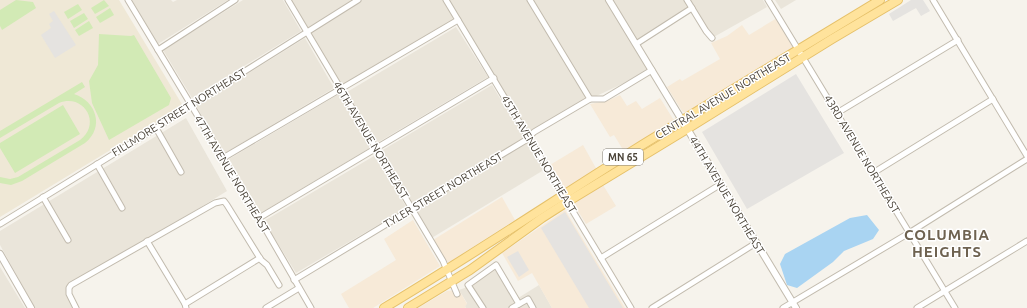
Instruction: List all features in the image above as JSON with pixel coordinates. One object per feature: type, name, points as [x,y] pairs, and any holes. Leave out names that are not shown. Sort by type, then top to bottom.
[{"type":"main road","name":"CENTRAL AVENUE NORTHEAST","points":[[388,307],[565,199],[687,129],[880,0]]},
{"type":"main road","name":"CENTRAL AVENUE NORTHEAST","points":[[408,308],[451,282],[542,218],[565,199],[682,120],[898,0]]},
{"type":"street","name":"47TH AVENUE NORTHEAST","points":[[128,0],[223,158],[310,308]]},
{"type":"street","points":[[158,50],[235,0]]},
{"type":"street","name":"46TH AVENUE NORTHEAST","points":[[288,0],[443,261],[457,294]]},
{"type":"street","name":"FILLMORE STREET NORTHEAST","points":[[0,224],[156,128],[358,0]]},
{"type":"street","name":"45TH AVENUE NORTHEAST","points":[[446,0],[631,308]]},
{"type":"street","points":[[530,0],[590,99],[604,99],[652,70]]},
{"type":"street","name":"44TH AVENUE NORTHEAST","points":[[609,0],[794,305]]},
{"type":"street","points":[[687,0],[712,38]]},
{"type":"street","name":"43RD AVENUE NORTHEAST","points":[[768,0],[955,308]]},
{"type":"street","points":[[933,0],[1027,156]]},
{"type":"street","points":[[636,44],[692,8]]},
{"type":"street","points":[[223,158],[458,20]]},
{"type":"street","points":[[837,113],[958,40]]},
{"type":"street","points":[[258,218],[494,78]]},
{"type":"street","name":"TYLER STREET NORTHEAST","points":[[294,280],[526,140],[534,132],[590,99]]},
{"type":"street","points":[[873,173],[993,99]]},
{"type":"street","points":[[156,128],[181,172]]},
{"type":"street","points":[[783,308],[794,305],[1027,159]]},
{"type":"street","points":[[97,164],[122,208]]},
{"type":"street","points":[[601,258],[721,184]]},
{"type":"street","points":[[42,197],[68,240]]},
{"type":"street","points":[[76,308],[68,294],[69,288],[147,241],[215,203],[224,201],[279,285]]},
{"type":"street","points":[[147,241],[185,306],[260,258]]},
{"type":"street","points":[[917,308],[1027,241]]},
{"type":"street","points":[[652,308],[756,244]]},
{"type":"street","points":[[0,254],[31,308]]},
{"type":"street","points":[[483,308],[468,285],[496,265],[519,304]]},
{"type":"street","points":[[266,308],[299,288]]},
{"type":"street","points":[[512,308],[528,299],[533,308]]},
{"type":"shaded area","points":[[0,0],[119,0],[183,106],[0,217]]},
{"type":"shaded area","points":[[132,0],[171,0],[173,2],[177,0],[228,0],[158,44]]},
{"type":"shaded area","points":[[243,0],[283,0],[301,31],[192,98],[163,50]]},
{"type":"shaded area","points":[[289,0],[446,0],[458,20],[341,89]]},
{"type":"shaded area","points":[[449,0],[687,0],[692,8],[636,44],[652,70],[590,99],[529,136]]},
{"type":"shaded area","points":[[689,0],[763,0],[767,7],[712,38]]},
{"type":"shaded area","points":[[775,0],[796,0],[781,9]]},
{"type":"shaded area","points":[[911,0],[923,0],[930,11],[921,16],[916,8],[893,21],[889,14]]},
{"type":"shaded area","points":[[54,11],[76,45],[55,58],[41,35],[51,28],[49,24],[53,21],[49,14]]},
{"type":"shaded area","points":[[777,18],[794,48],[688,114],[682,111],[667,87],[680,79],[682,81],[720,59],[711,43],[727,36],[742,25],[749,35]]},
{"type":"shaded area","points":[[456,27],[488,77],[377,143],[347,92]]},
{"type":"shaded area","points":[[305,38],[334,88],[225,153],[196,106]]},
{"type":"shaded area","points":[[796,74],[844,153],[747,209],[702,132]]},
{"type":"shaded area","points":[[492,85],[524,138],[413,204],[381,151]]},
{"type":"shaded area","points":[[339,94],[370,148],[261,213],[229,159]]},
{"type":"shaded area","points":[[620,95],[627,106],[636,101],[642,109],[660,98],[673,119],[672,123],[625,153],[614,135],[610,137],[590,104],[607,101]]},
{"type":"shaded area","points":[[186,118],[227,191],[69,288],[76,308],[35,308],[0,245],[0,231]]},
{"type":"shaded area","points":[[526,140],[547,168],[430,239],[412,209]]},
{"type":"shaded area","points":[[583,145],[597,170],[566,190],[550,165]]},
{"type":"shaded area","points":[[374,156],[407,208],[296,273],[264,221]]},
{"type":"shaded area","points":[[603,185],[616,206],[586,224],[573,203]]},
{"type":"shaded area","points":[[502,197],[515,220],[451,261],[448,262],[445,260],[433,240]]},
{"type":"shaded area","points":[[565,210],[625,308],[552,308],[532,273],[518,281],[502,253]]},
{"type":"shaded area","points":[[565,212],[623,308],[589,308],[541,228]]},
{"type":"shaded area","points":[[413,220],[440,266],[373,308],[349,308],[341,294],[396,260],[384,239]]},
{"type":"shaded area","points":[[518,251],[529,270],[519,277],[507,257]]},
{"type":"shaded area","points":[[0,267],[25,308],[0,308]]},
{"type":"shaded area","points":[[495,268],[515,300],[539,285],[552,308],[466,308],[465,306],[467,303],[459,290],[473,285]]},
{"type":"shaded area","points":[[459,290],[467,304],[465,306],[466,308],[418,308],[447,291]]},
{"type":"green space","points":[[16,0],[33,2],[36,8],[2,30],[0,26],[0,10]]},
{"type":"green space","points":[[104,0],[109,6],[95,14],[91,8]]},
{"type":"green space","points":[[78,4],[82,10],[68,19],[64,12]]},
{"type":"green space","points":[[110,8],[114,15],[100,23],[96,17]]},
{"type":"green space","points":[[84,13],[88,19],[74,28],[70,21]]},
{"type":"green space","points":[[89,21],[93,28],[79,36],[75,30]]},
{"type":"green space","points":[[99,34],[134,35],[171,98],[169,105],[109,140],[92,103],[89,81],[98,65]]},
{"type":"green space","points":[[82,82],[85,87],[74,94],[82,97],[88,102],[95,115],[95,130],[91,137],[85,143],[22,181],[11,185],[0,183],[0,177],[10,179],[18,177],[80,140],[86,133],[90,126],[90,119],[87,112],[76,102],[68,101],[59,103],[0,138],[0,131]]},
{"type":"green space","points":[[63,105],[80,134],[15,173],[0,148],[0,143]]},
{"type":"water","points":[[867,215],[879,230],[873,239],[844,251],[833,262],[797,288],[787,285],[780,264],[785,254],[850,218]]},
{"type":"district","name":"COLUMBIA HEIGHTS","points":[[947,244]]}]
